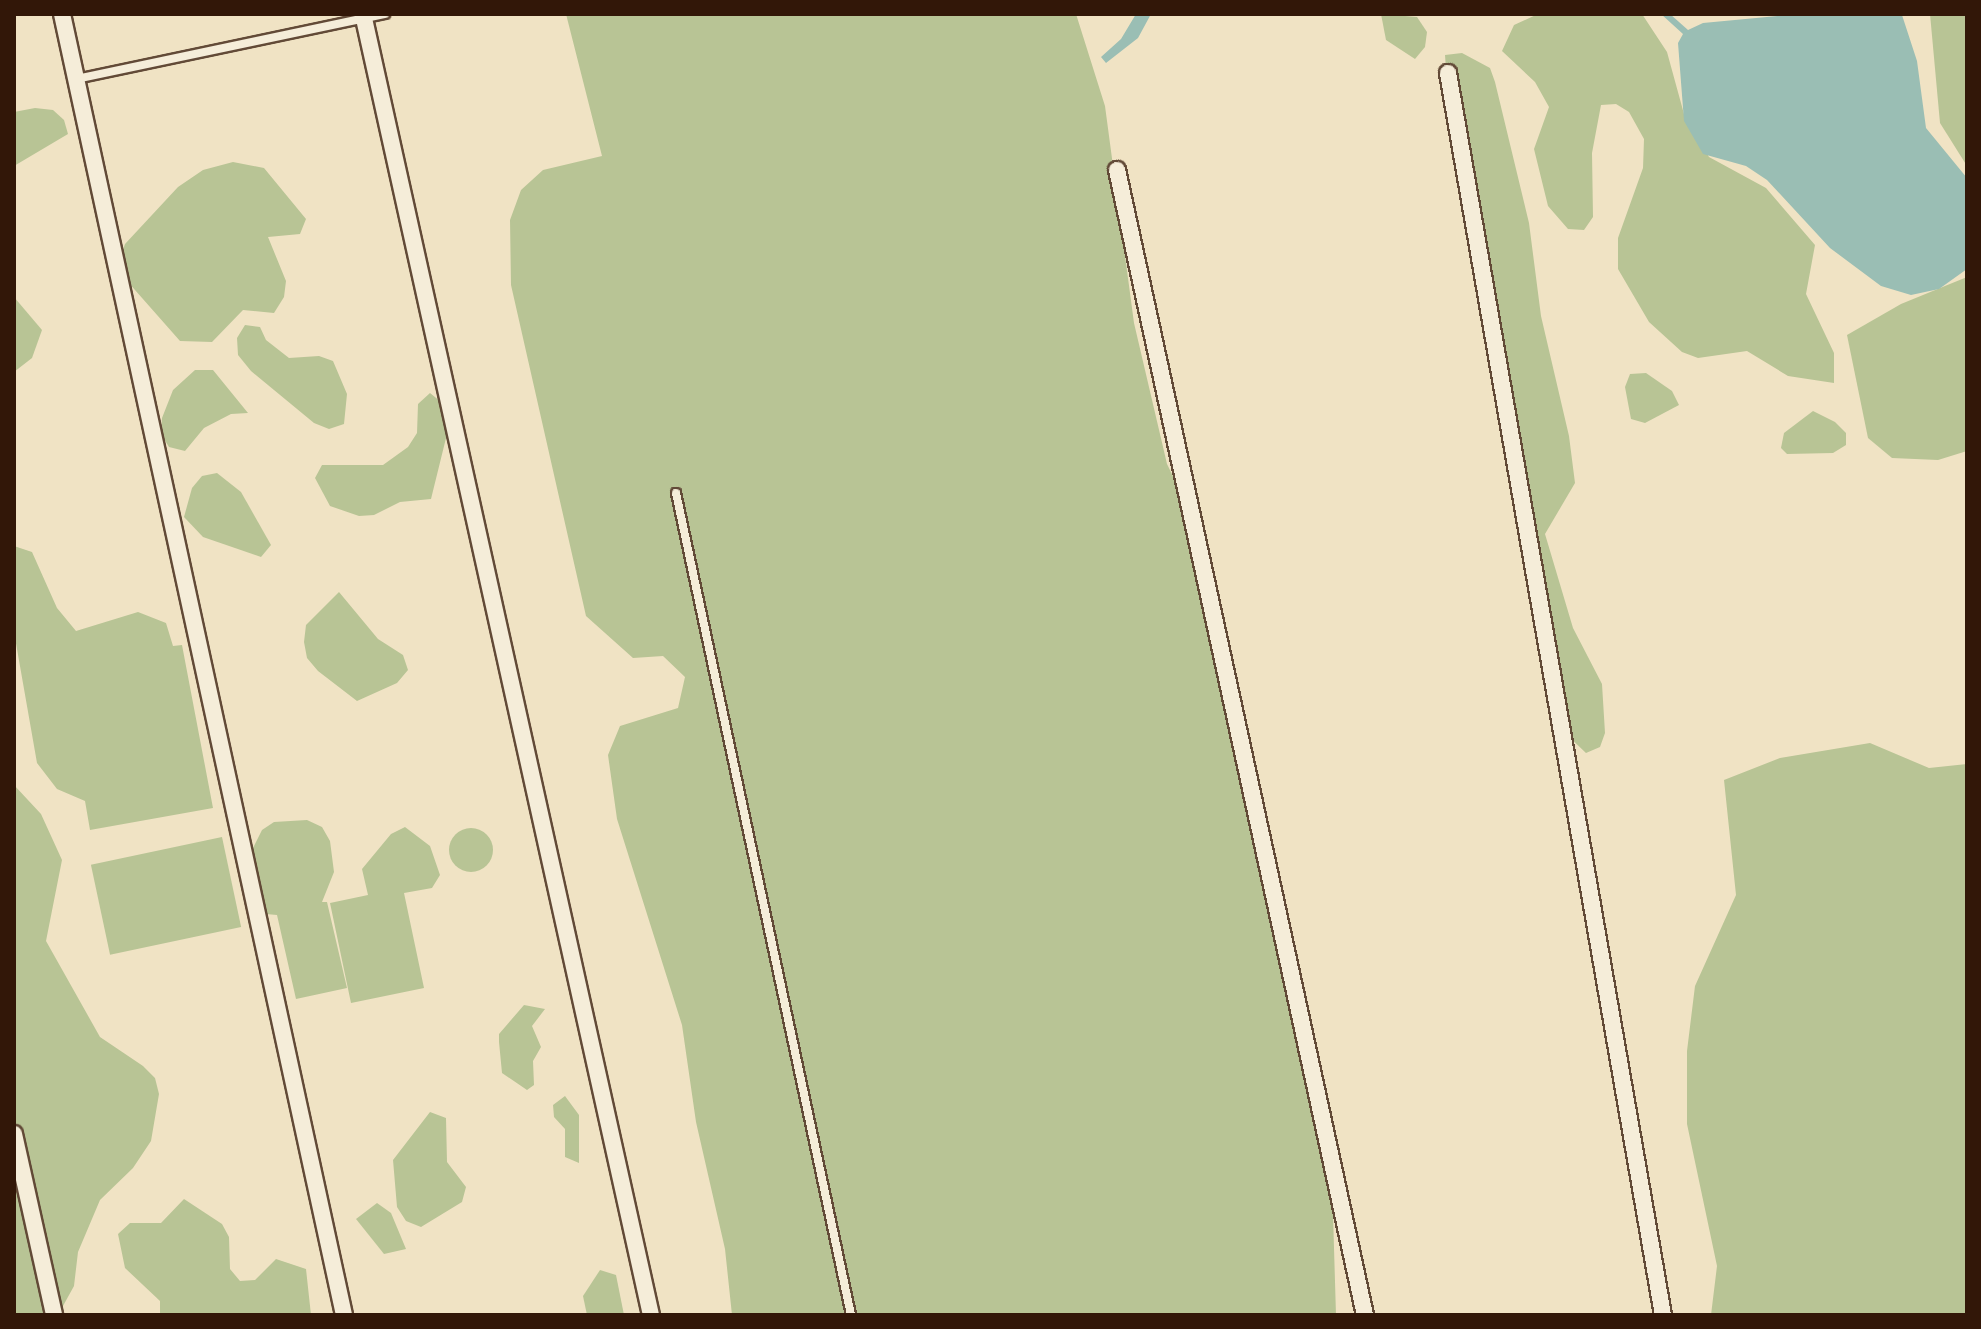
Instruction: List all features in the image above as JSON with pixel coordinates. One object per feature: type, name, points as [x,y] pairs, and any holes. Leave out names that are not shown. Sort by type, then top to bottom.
[{"type":"street","points":[[62,14],[344,1315]]},
{"type":"street","points":[[363,16],[651,1315]]},
{"type":"street","points":[[1448,73],[1663,1315]]},
{"type":"street","points":[[1117,170],[1365,1315]]},
{"type":"street","points":[[14,1134],[54,1315]]},
{"type":"lane","points":[[76,79],[363,16],[385,14]]},
{"type":"lane","points":[[676,493],[851,1315]]},
{"type":"green space","points":[[566,14],[1076,14],[1105,106],[1134,323],[1167,464],[1193,517],[1224,702],[1266,854],[1332,1180],[1336,1315],[732,1315],[725,1249],[696,1122],[682,1025],[617,819],[608,755],[620,726],[678,708],[685,677],[663,656],[633,658],[586,616],[511,285],[510,220],[521,190],[543,170],[602,156]]},
{"type":"green space","points":[[1381,14],[1417,17],[1427,32],[1425,47],[1415,59],[1386,40]]},
{"type":"green space","points":[[1538,14],[1642,14],[1667,52],[1684,114],[1709,157],[1766,188],[1815,245],[1806,294],[1834,353],[1834,383],[1788,376],[1747,351],[1698,358],[1682,352],[1649,322],[1618,269],[1618,238],[1643,168],[1644,139],[1629,112],[1616,104],[1601,105],[1592,153],[1593,217],[1584,230],[1568,229],[1548,206],[1534,149],[1549,107],[1535,82],[1502,51],[1514,25]]},
{"type":"green space","points":[[1930,14],[1967,14],[1967,166],[1940,123]]},
{"type":"green space","points":[[1462,53],[1490,68],[1495,82],[1529,223],[1541,316],[1569,436],[1575,483],[1545,534],[1573,628],[1602,684],[1605,733],[1600,747],[1586,753],[1564,732],[1474,278],[1471,232],[1452,155],[1445,55]]},
{"type":"green space","points":[[35,108],[53,110],[64,120],[68,134],[14,166],[14,112]]},
{"type":"green space","points":[[233,162],[264,168],[306,219],[300,234],[268,237],[286,281],[284,297],[274,313],[243,310],[212,342],[180,341],[120,273],[120,258],[125,244],[178,187],[203,170]]},
{"type":"green space","points":[[1967,277],[1967,451],[1938,460],[1892,458],[1868,438],[1847,335],[1901,304]]},
{"type":"green space","points":[[14,297],[42,330],[32,358],[14,372]]},
{"type":"green space","points":[[245,325],[260,327],[266,340],[289,358],[319,356],[333,361],[347,394],[344,424],[329,429],[314,423],[251,371],[238,355],[237,338]]},
{"type":"green space","points":[[195,370],[213,370],[248,413],[231,414],[204,428],[185,451],[169,447],[161,434],[162,418],[173,390]]},
{"type":"green space","points":[[1646,373],[1672,391],[1679,405],[1645,423],[1631,419],[1625,387],[1630,374]]},
{"type":"green space","points":[[430,393],[441,402],[447,434],[431,499],[400,502],[374,515],[359,516],[330,506],[315,478],[322,465],[383,465],[408,447],[417,433],[418,404]]},
{"type":"green space","points":[[1813,411],[1835,422],[1846,433],[1846,445],[1833,453],[1787,454],[1781,448],[1784,433]]},
{"type":"green space","points":[[217,473],[241,492],[271,545],[261,557],[203,537],[184,517],[192,488],[202,476]]},
{"type":"green space","points":[[14,546],[32,552],[57,608],[76,631],[138,612],[166,623],[173,646],[182,645],[213,808],[90,830],[85,801],[57,789],[37,763],[14,632]]},
{"type":"green space","points":[[339,592],[378,639],[403,655],[408,670],[397,683],[357,701],[318,671],[307,658],[304,642],[306,625]]},
{"type":"green space","points":[[1870,743],[1929,768],[1967,764],[1967,1315],[1711,1315],[1717,1266],[1687,1124],[1687,1051],[1695,986],[1736,895],[1724,780],[1780,758]]},
{"type":"green space","points":[[14,785],[41,814],[62,860],[46,941],[100,1037],[143,1066],[155,1078],[159,1094],[151,1141],[133,1168],[100,1200],[78,1252],[74,1286],[58,1315],[14,1315]]},
{"type":"green space","points":[[307,820],[322,827],[330,841],[334,872],[322,902],[327,902],[347,988],[296,999],[277,915],[266,914],[253,902],[249,856],[262,830],[274,822]]},
{"type":"green space","points":[[405,827],[430,846],[440,875],[432,888],[404,893],[424,988],[351,1003],[330,903],[368,895],[362,869],[391,834]]},
{"type":"green space","points":[[471,828],[487,834],[493,850],[487,866],[471,872],[455,866],[449,850],[455,834]]},
{"type":"green space","points":[[222,837],[241,927],[110,955],[91,865]]},
{"type":"green space","points":[[524,1005],[545,1009],[532,1026],[541,1047],[533,1061],[534,1085],[527,1090],[502,1073],[499,1042],[499,1034]]},
{"type":"green space","points":[[565,1096],[579,1115],[579,1163],[565,1157],[565,1129],[554,1117],[553,1105]]},
{"type":"green space","points":[[430,1112],[446,1118],[447,1162],[466,1187],[462,1202],[421,1227],[406,1221],[397,1207],[393,1160]]},
{"type":"green space","points":[[184,1199],[222,1224],[229,1237],[230,1269],[240,1281],[255,1280],[276,1259],[306,1269],[311,1315],[160,1315],[160,1301],[125,1268],[118,1234],[130,1223],[161,1223]]},
{"type":"green space","points":[[377,1203],[391,1213],[406,1249],[384,1254],[356,1219]]},
{"type":"green space","points":[[600,1270],[616,1275],[624,1315],[587,1315],[583,1296]]},
{"type":"water","points":[[1136,14],[1151,14],[1138,38],[1106,63],[1101,57],[1121,39]]},
{"type":"water","points":[[1661,14],[1670,14],[1688,30],[1703,23],[1797,14],[1902,15],[1917,61],[1926,128],[1967,178],[1967,269],[1939,289],[1911,295],[1881,286],[1830,248],[1767,180],[1746,166],[1703,154],[1684,121],[1678,43],[1683,34]]}]
